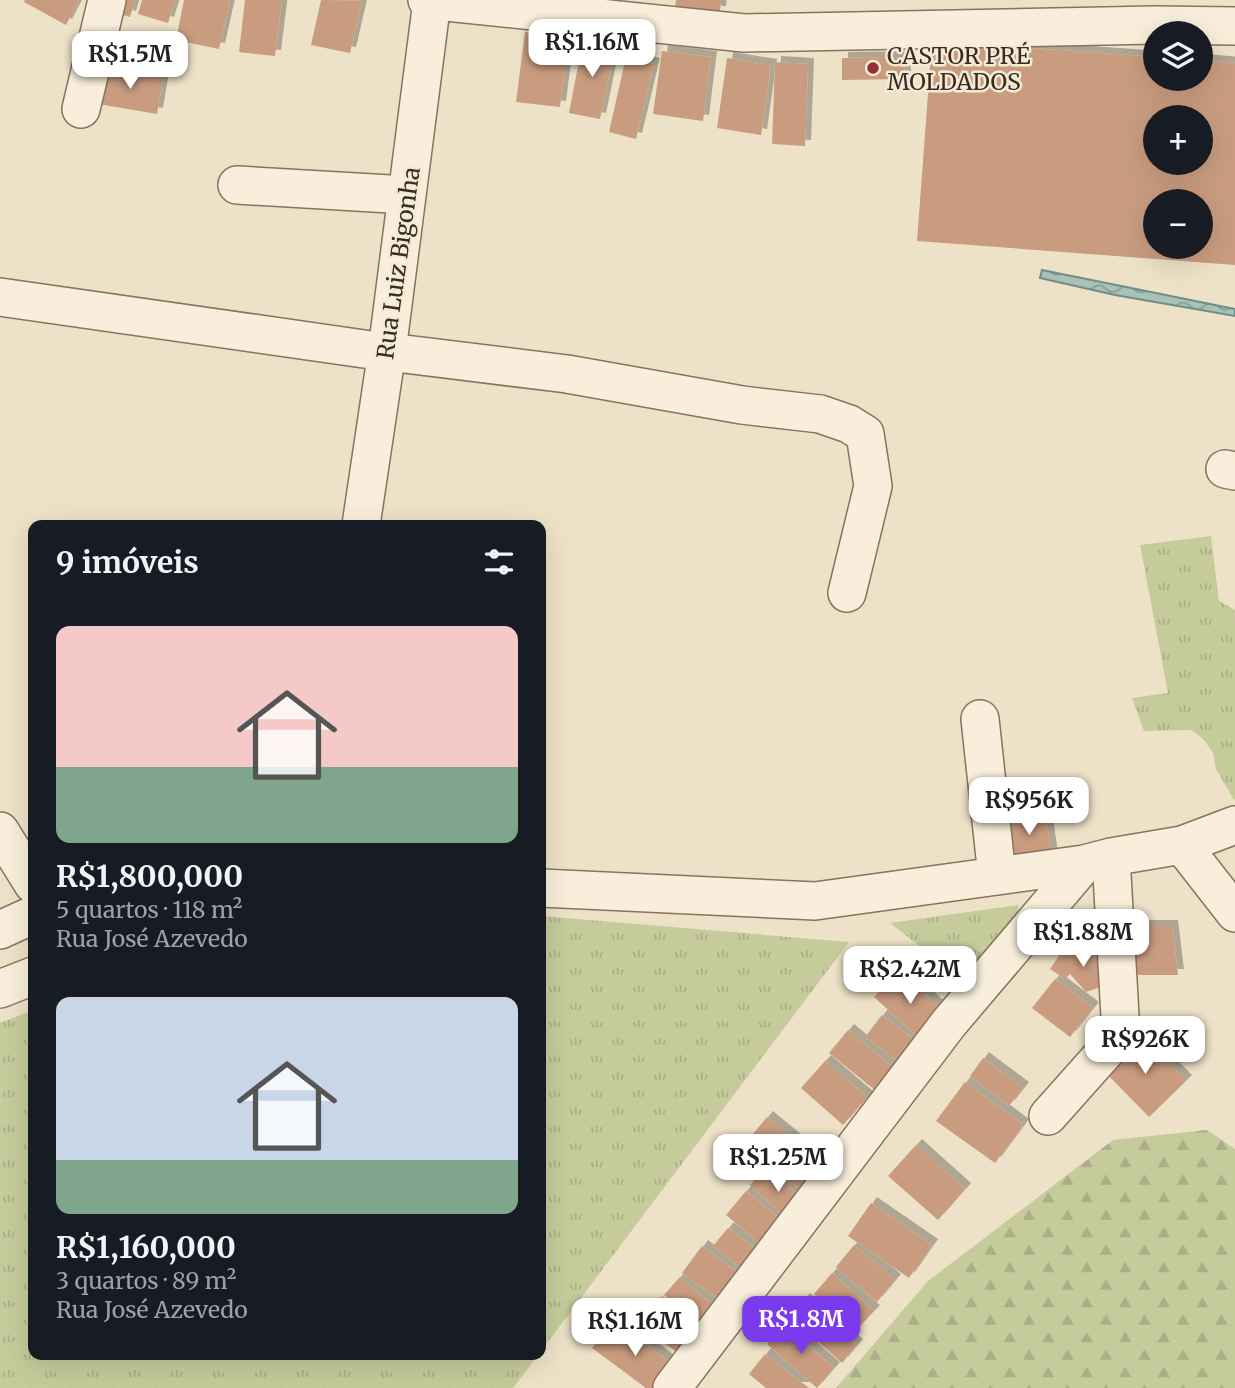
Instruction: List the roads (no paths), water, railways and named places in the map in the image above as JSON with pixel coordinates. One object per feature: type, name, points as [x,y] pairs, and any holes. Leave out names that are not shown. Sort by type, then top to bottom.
[{"type":"street","points":[[81,108],[107,0]]},
{"type":"street","name":"Rua Luiz Bigonha","points":[[362,520],[387,351],[430,1],[744,33],[1146,12],[1235,26]]},
{"type":"street","points":[[237,185],[407,195]]},
{"type":"street","points":[[0,297],[567,374],[741,405],[820,414],[849,424],[865,434],[873,486],[847,593]]},
{"type":"street","points":[[980,719],[997,876]]},
{"type":"street","points":[[546,888],[815,901],[997,876],[1182,845],[1235,825]]},
{"type":"street","points":[[0,831],[28,876]]},
{"type":"street","points":[[1182,845],[1235,913]]},
{"type":"street","points":[[1048,1116],[1121,1034],[1097,860]]},
{"type":"street","points":[[672,1388],[948,1023],[1097,860]]},
{"type":"street","points":[[0,930],[28,917]]},
{"type":"street","points":[[0,989],[28,978]]},
{"type":"water","points":[[1042,270],[1235,309],[1235,316],[1115,295],[1040,278]]},
{"type":"place","name":"CASTOR PRÉ MOLDADOS","points":[[873,68]]}]
